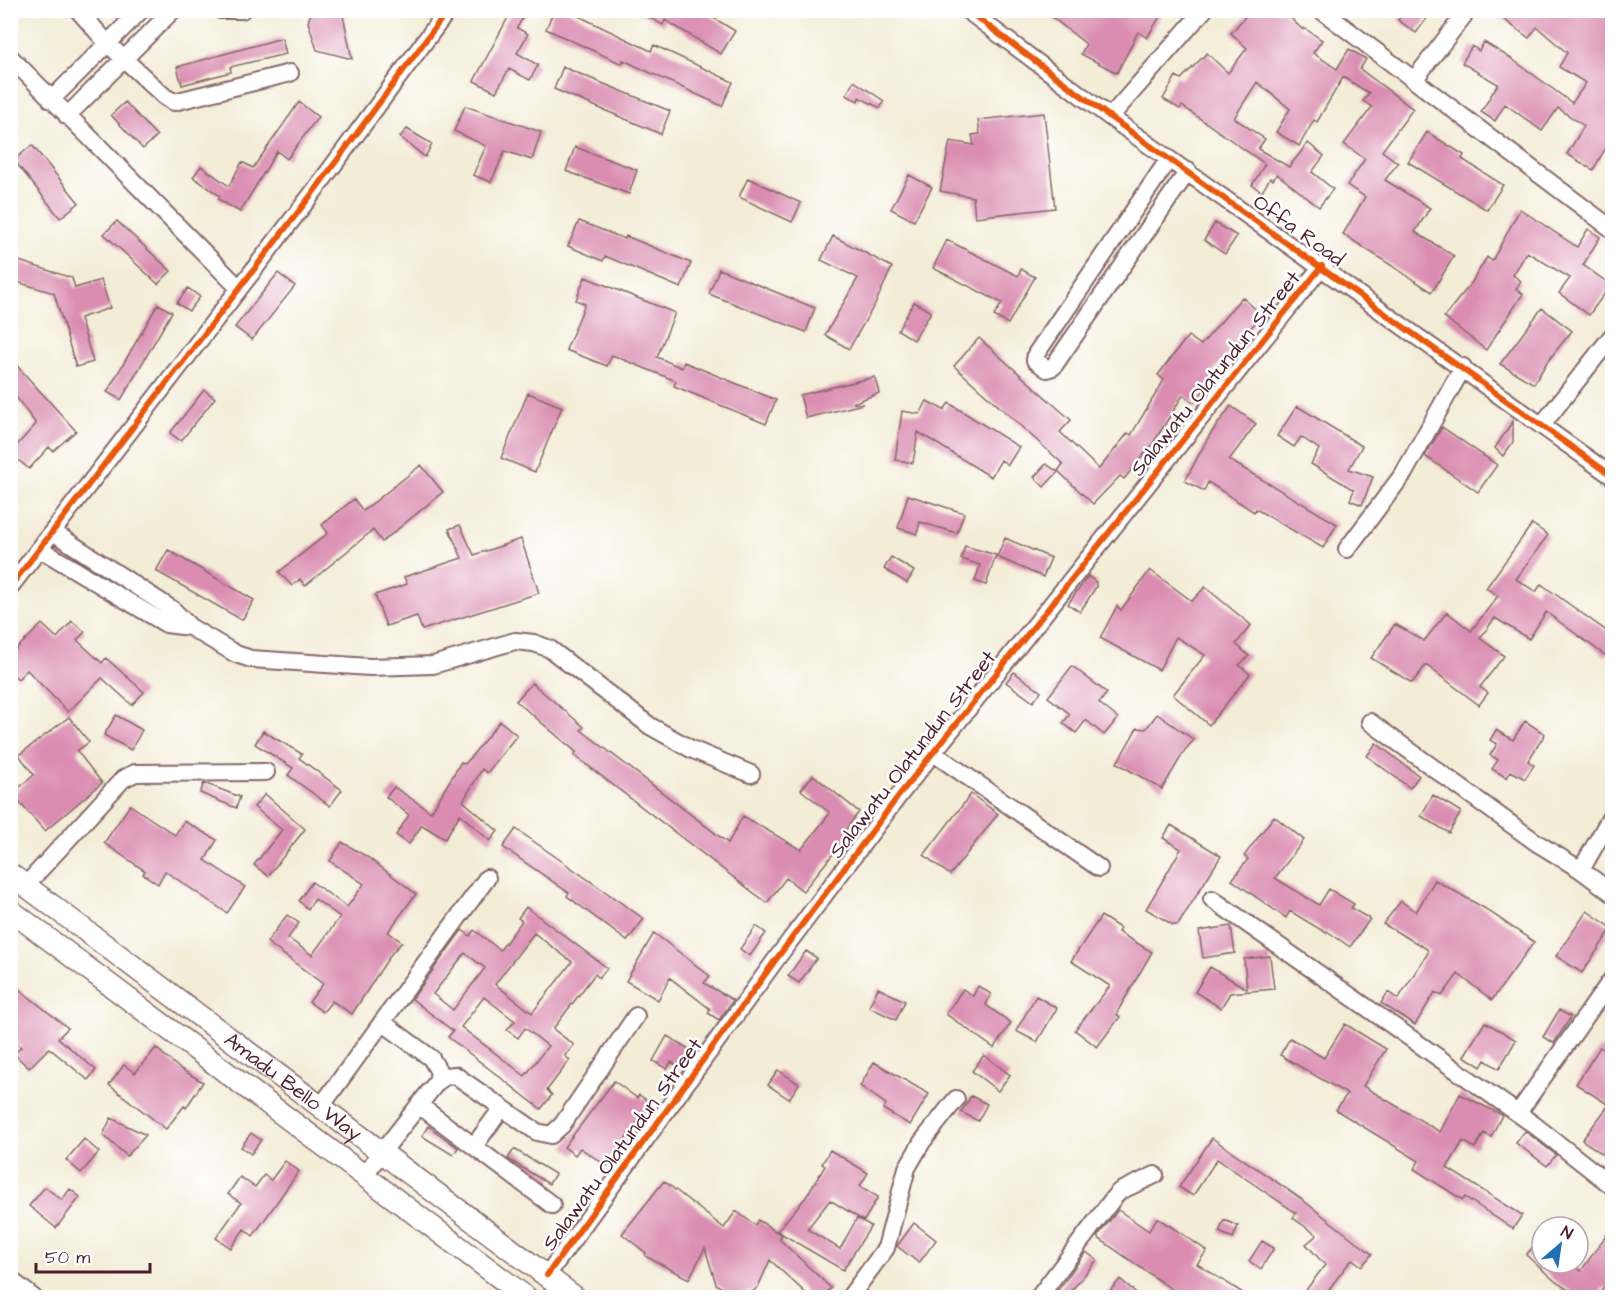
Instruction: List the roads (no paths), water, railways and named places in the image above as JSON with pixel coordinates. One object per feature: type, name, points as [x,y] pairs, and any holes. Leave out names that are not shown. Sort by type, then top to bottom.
[{"type":"main road","name":"Amadu Bello Way","points":[[18,879],[322,1105],[576,1298]]},
{"type":"main road","name":"Amadu Bello Way","points":[[10,910],[527,1298]]},
{"type":"street","points":[[78,10],[108,44],[165,97],[174,102],[290,73]]},
{"type":"street","points":[[51,100],[141,10]]},
{"type":"street","points":[[67,116],[126,60],[173,10]]},
{"type":"street","points":[[220,10],[242,10]]},
{"type":"street","points":[[10,587],[315,190],[448,10]]},
{"type":"street","name":"Offa Road","points":[[967,10],[1110,117],[1322,266],[1612,476]]},
{"type":"street","points":[[1110,117],[1204,10]]},
{"type":"street","points":[[1321,10],[1612,229]]},
{"type":"street","points":[[1414,80],[1468,10]]},
{"type":"street","points":[[10,57],[239,288]]},
{"type":"street","points":[[1169,159],[1036,354],[1035,360],[1047,369],[1053,367],[1188,171]]},
{"type":"street","points":[[1145,195],[1162,208]]},
{"type":"street","name":"Salawatu Olatundun Street","points":[[547,1275],[777,958],[932,752],[1322,266]]},
{"type":"street","points":[[1094,269],[1112,282]]},
{"type":"street","points":[[1079,292],[1096,304]]},
{"type":"street","points":[[1542,424],[1612,336]]},
{"type":"street","points":[[1347,549],[1404,473],[1463,368]]},
{"type":"street","points":[[53,532],[173,610],[190,627],[236,654],[251,659],[370,667],[433,665],[515,641],[534,643],[556,654],[650,726],[691,749],[751,774]]},
{"type":"street","points":[[40,549],[166,624],[190,627]]},
{"type":"street","points":[[1370,722],[1537,843],[1581,870],[1612,893]]},
{"type":"street","points":[[932,752],[1099,868]]},
{"type":"street","points":[[18,879],[123,779],[135,773],[266,772]]},
{"type":"street","points":[[1581,870],[1612,815]]},
{"type":"street","points":[[322,1105],[487,878]]},
{"type":"street","points":[[1212,899],[1518,1113],[1612,1185]]},
{"type":"street","points":[[1518,1113],[1612,979]]},
{"type":"street","points":[[364,1175],[437,1082],[446,1076],[455,1075],[537,1132],[551,1135],[562,1125],[636,1016]]},
{"type":"street","points":[[382,1022],[431,1058],[439,1072],[437,1082]]},
{"type":"street","points":[[849,1298],[886,1248],[907,1168],[922,1142],[956,1099]]},
{"type":"street","points":[[418,1105],[552,1204]]},
{"type":"street","points":[[474,1146],[502,1108]]},
{"type":"street","points":[[1038,1298],[1114,1196],[1155,1175]]},
{"type":"street","points":[[10,1279],[34,1298]]}]
